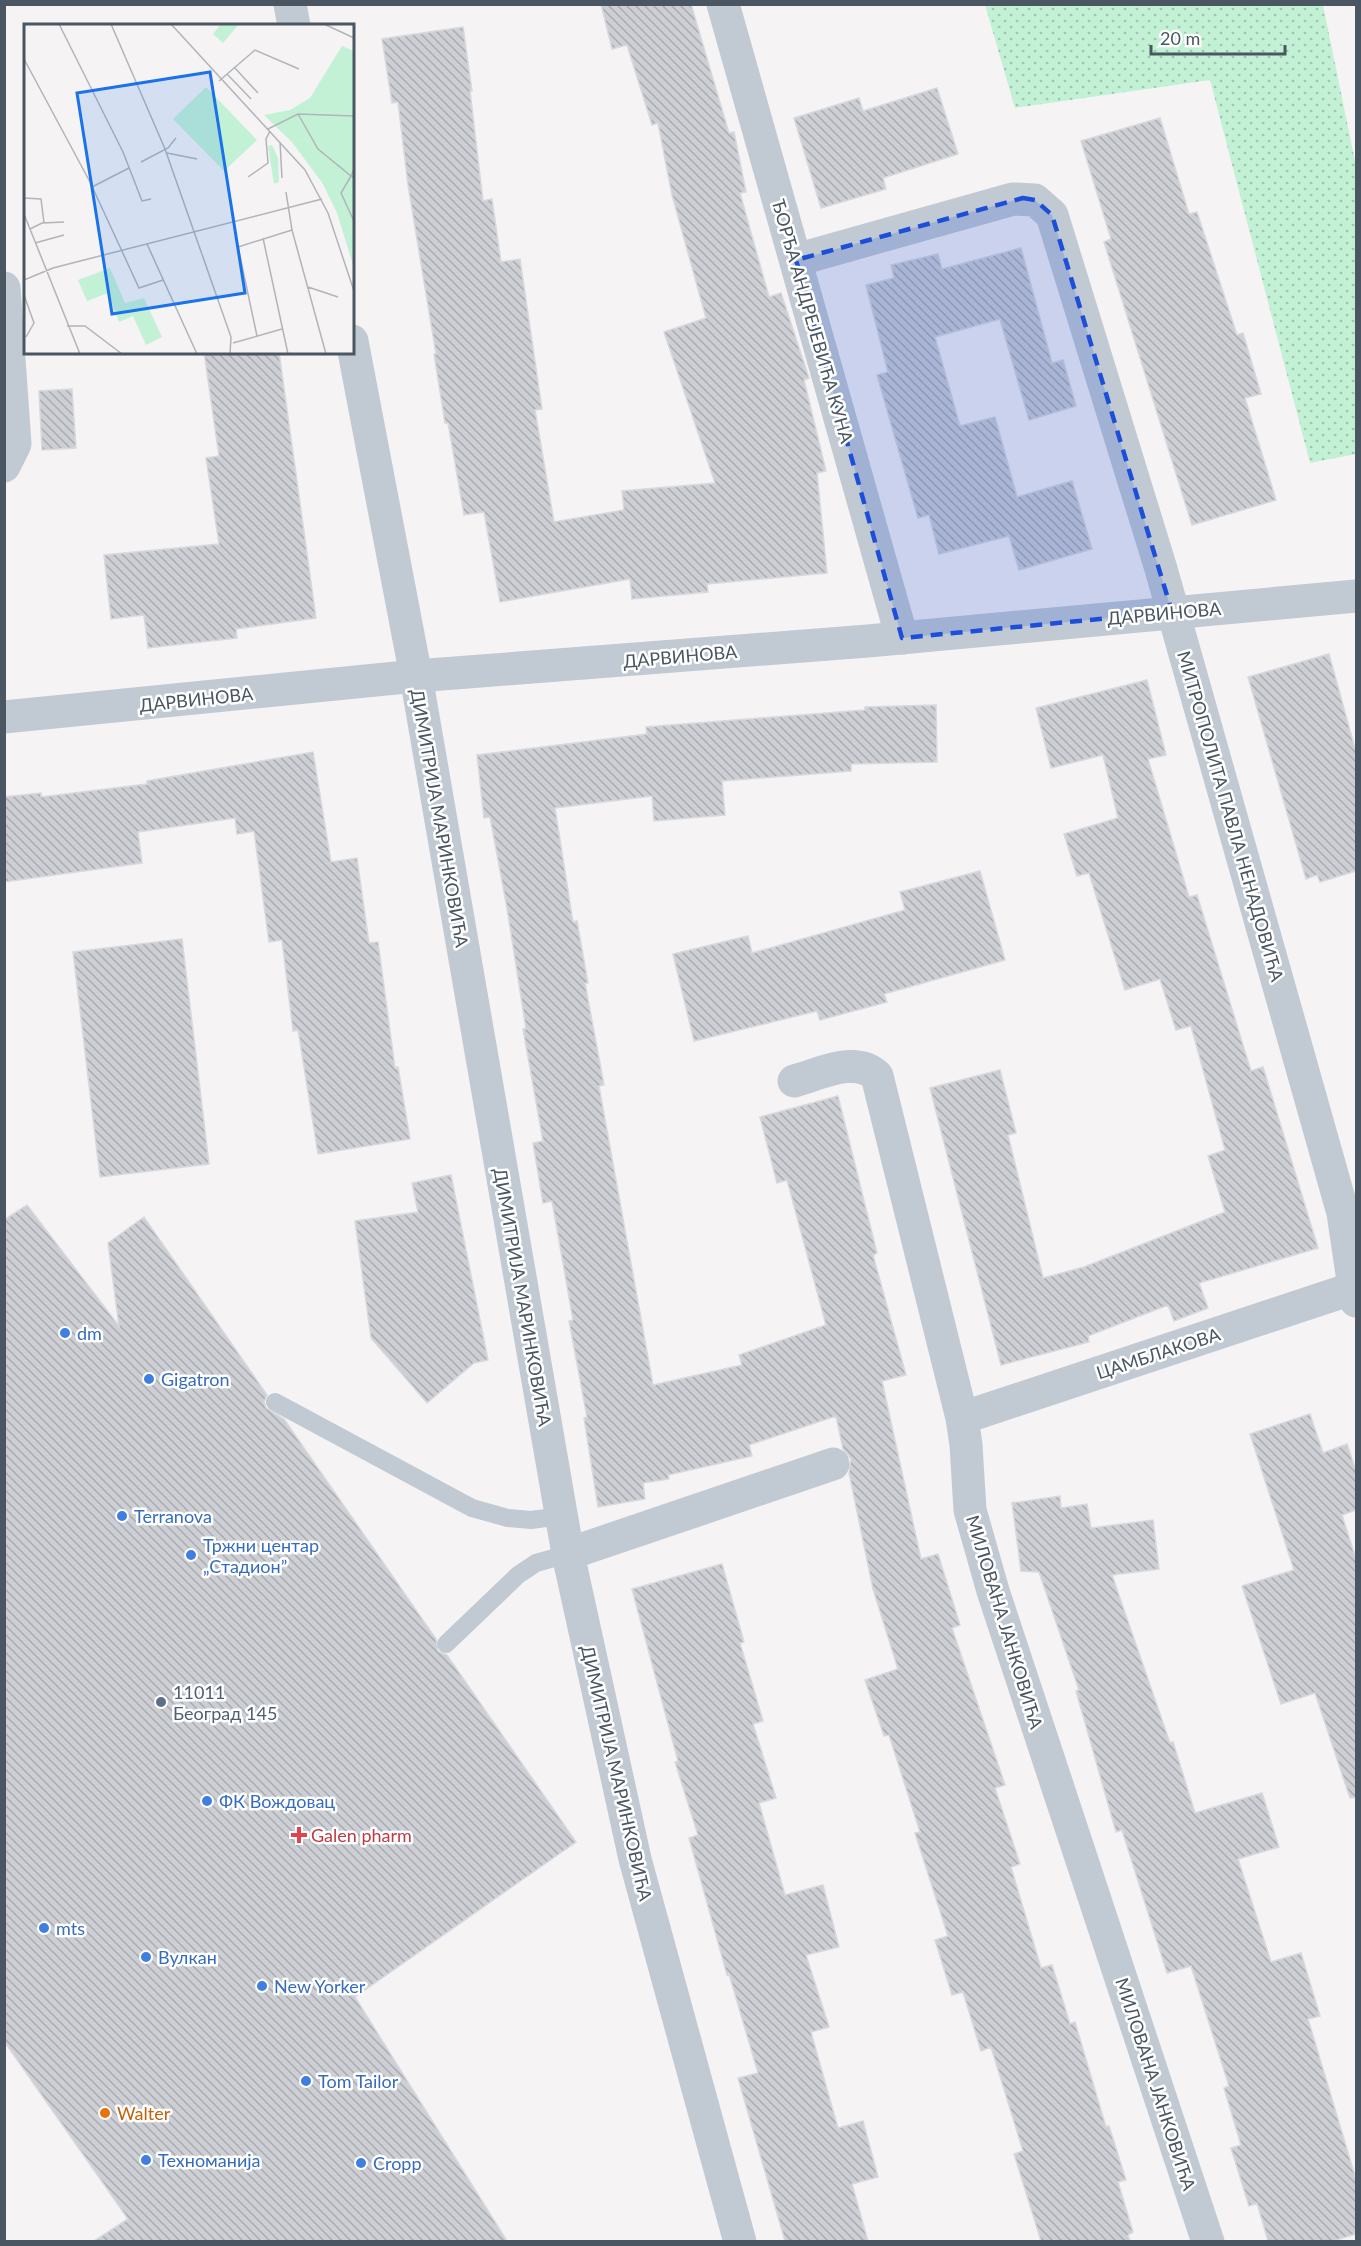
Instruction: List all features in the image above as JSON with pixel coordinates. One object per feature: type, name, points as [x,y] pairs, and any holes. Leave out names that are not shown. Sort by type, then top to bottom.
[{"type":"street","points":[[290,4],[294,24]]},
{"type":"street","name":"ЂОРЂА АНДРЕЈЕВИЋА КУНА","points":[[723,4],[902,638]]},
{"type":"street","name":"МИТРОПОЛИТА ПАВЛА НЕНАДОВИЋА","points":[[796,260],[1013,199],[1035,200],[1052,215],[1172,612],[1343,1213],[1355,1295]]},
{"type":"street","points":[[4,288],[15,444],[4,466]]},
{"type":"street","name":"ДИМИТРИЈА МАРИНКОВИЋА","points":[[354,351],[416,676],[568,1554],[635,1859],[740,2241]]},
{"type":"street","name":"ДАРВИНОВА","points":[[4,717],[416,676],[902,638],[1356,596]]},
{"type":"street","name":"МИЛОВАНА ЈАНКОВИЋА","points":[[794,1081],[856,1065],[868,1067],[877,1076],[962,1419],[970,1510],[993,1591],[1208,2241]]},
{"type":"street","name":"ЦАМБЛАКОВА","points":[[962,1419],[1355,1295]]},
{"type":"street","points":[[568,1554],[832,1464]]},
{"type":"lane","points":[[274,1402],[472,1508],[508,1518],[531,1520],[561,1516]]},
{"type":"lane","points":[[446,1644],[518,1575],[536,1563],[568,1554]]},
{"type":"highlighted area","points":[[1023,198],[1035,200],[1052,215],[1172,612],[902,638],[796,260]]},
{"type":"green space","points":[[985,5],[1323,5],[1356,166],[1356,454],[1310,463],[1210,80],[1015,108]]},
{"type":"building","points":[[601,4],[691,4],[729,133],[734,132],[746,192],[740,193],[769,297],[781,293],[809,378],[804,380],[826,471],[817,473],[827,573],[707,584],[708,592],[632,599],[630,579],[500,602],[484,512],[464,515],[448,423],[445,423],[408,185],[398,102],[392,103],[382,39],[463,27],[483,201],[492,199],[501,262],[520,259],[542,409],[535,410],[554,522],[624,510],[622,491],[715,483],[664,332],[706,318],[672,195],[658,123],[652,125],[627,45],[612,49]]},
{"type":"building","points":[[937,88],[958,154],[883,178],[886,189],[821,208],[794,118],[859,98],[863,111]]},
{"type":"building","points":[[1160,118],[1189,214],[1197,212],[1237,335],[1243,333],[1261,394],[1245,398],[1276,500],[1192,525],[1104,242],[1111,239],[1081,141]]},
{"type":"building","points":[[1021,248],[1052,363],[1063,360],[1076,406],[1029,420],[1000,319],[935,337],[960,426],[995,417],[1017,497],[1072,481],[1092,549],[1019,570],[1009,536],[939,554],[929,515],[918,518],[877,375],[888,372],[866,285],[894,278],[891,265],[938,254],[942,269]]},
{"type":"building","points":[[204,354],[279,354],[316,618],[236,629],[237,638],[148,648],[144,615],[111,619],[104,555],[219,544],[206,458],[219,456]]},
{"type":"building","points":[[72,389],[76,448],[42,450],[39,391]]},
{"type":"building","points":[[1329,654],[1356,752],[1356,871],[1320,882],[1317,875],[1306,879],[1248,677]]},
{"type":"building","points":[[1147,680],[1166,755],[1148,759],[1189,897],[1197,895],[1251,1071],[1263,1067],[1318,1248],[1199,1283],[1208,1308],[1174,1321],[1168,1305],[1088,1336],[1089,1342],[1001,1365],[930,1088],[1000,1070],[1016,1133],[1008,1135],[1043,1278],[1084,1267],[1225,1212],[1208,1156],[1225,1150],[1191,1026],[1176,1030],[1160,979],[1125,990],[1089,873],[1077,876],[1064,834],[1118,818],[1103,755],[1051,768],[1036,708]]},
{"type":"building","points":[[936,705],[937,762],[851,764],[851,771],[722,781],[725,815],[654,821],[652,796],[555,808],[573,922],[577,921],[588,983],[585,983],[604,1085],[599,1086],[653,1385],[742,1365],[739,1355],[826,1325],[787,1180],[777,1183],[760,1117],[838,1096],[877,1253],[873,1255],[906,1375],[882,1381],[921,1559],[938,1554],[960,1625],[952,1628],[1005,1785],[995,1788],[1020,1864],[1011,1867],[1041,1968],[1052,1965],[1070,2024],[1075,2022],[1106,2127],[1109,2126],[1126,2180],[1118,2182],[1133,2232],[1128,2235],[1130,2241],[1041,2241],[1014,2154],[1023,2151],[991,2047],[981,2051],[963,1992],[952,1995],[935,1940],[948,1936],[915,1833],[920,1832],[889,1735],[884,1736],[865,1680],[898,1669],[873,1589],[849,1473],[851,1459],[843,1449],[836,1416],[749,1445],[752,1456],[668,1475],[669,1479],[643,1483],[645,1499],[598,1507],[584,1418],[587,1417],[569,1321],[573,1320],[552,1201],[543,1203],[533,1143],[543,1141],[523,1029],[526,1029],[507,908],[490,817],[484,818],[477,755],[647,734],[646,727],[865,710],[865,707]]},
{"type":"building","points":[[313,752],[331,862],[357,858],[369,943],[378,942],[395,1068],[398,1067],[410,1139],[318,1154],[298,1030],[293,1031],[282,940],[269,942],[254,831],[237,834],[235,818],[138,832],[142,863],[4,882],[4,797],[41,793],[41,797],[147,784],[147,781]]},
{"type":"building","points":[[980,871],[1005,960],[884,994],[887,1002],[820,1020],[817,1011],[694,1041],[673,954],[748,936],[752,953],[905,910],[900,892]]},
{"type":"building","points":[[182,939],[209,1164],[100,1177],[73,952]]},
{"type":"building","points":[[451,1175],[488,1360],[474,1363],[427,1403],[371,1338],[355,1221],[418,1212],[412,1183]]},
{"type":"building","name":"Тржни центар „Стадион”","points":[[27,1205],[119,1326],[108,1243],[144,1217],[267,1395],[264,1402],[266,1408],[284,1419],[436,1639],[438,1651],[447,1655],[576,1842],[355,1997],[507,2241],[94,2241],[128,2219],[4,2041],[4,1220]]},
{"type":"building","points":[[1310,1414],[1323,1453],[1347,1444],[1356,1471],[1356,1510],[1342,1515],[1356,1559],[1356,1797],[1350,1798],[1315,1693],[1281,1704],[1242,1586],[1294,1570],[1250,1434]]},
{"type":"building","points":[[1060,1496],[1061,1508],[1087,1504],[1091,1528],[1153,1520],[1159,1569],[1112,1575],[1170,1743],[1173,1742],[1195,1813],[1262,1793],[1279,1847],[1238,1859],[1271,1962],[1301,1953],[1320,2016],[1308,2019],[1356,2179],[1356,2234],[1333,2241],[1268,2241],[1257,2203],[1249,2206],[1231,2148],[1241,2145],[1224,2088],[1229,2086],[1191,1966],[1167,1973],[1122,1830],[1116,1832],[1076,1691],[1079,1690],[1039,1572],[1021,1571],[1012,1503]]},
{"type":"building","points":[[722,1564],[744,1642],[740,1643],[763,1721],[753,1724],[776,1798],[759,1803],[785,1895],[823,1885],[839,1947],[806,1955],[829,2027],[811,2032],[838,2128],[863,2121],[878,2177],[852,2184],[868,2241],[785,2241],[738,2078],[758,2073],[729,1974],[727,1975],[689,1838],[698,1835],[675,1762],[678,1761],[632,1589]]},
{"type":"place","name":"dm","points":[[65,1333]]},
{"type":"place","name":"Gigatron","points":[[149,1379]]},
{"type":"place","name":"Terranova","points":[[122,1516]]},
{"type":"place","name":"Тржни центар „Стадион”","points":[[191,1555]]},
{"type":"place","name":"11011 Београд 145","points":[[161,1702]]},
{"type":"place","name":"ФК Вождовац","points":[[207,1801]]},
{"type":"place","name":"Galen pharm","points":[[299,1835]]},
{"type":"place","name":"mts","points":[[44,1928]]},
{"type":"place","name":"Вулкан","points":[[146,1957]]},
{"type":"place","name":"New Yorker","points":[[262,1986]]},
{"type":"place","name":"Tom Tailor","points":[[306,2081]]},
{"type":"place","name":"Walter","points":[[105,2113]]},
{"type":"place","name":"Техноманија","points":[[146,2160]]},
{"type":"place","name":"Cropp","points":[[361,2163]]}]
